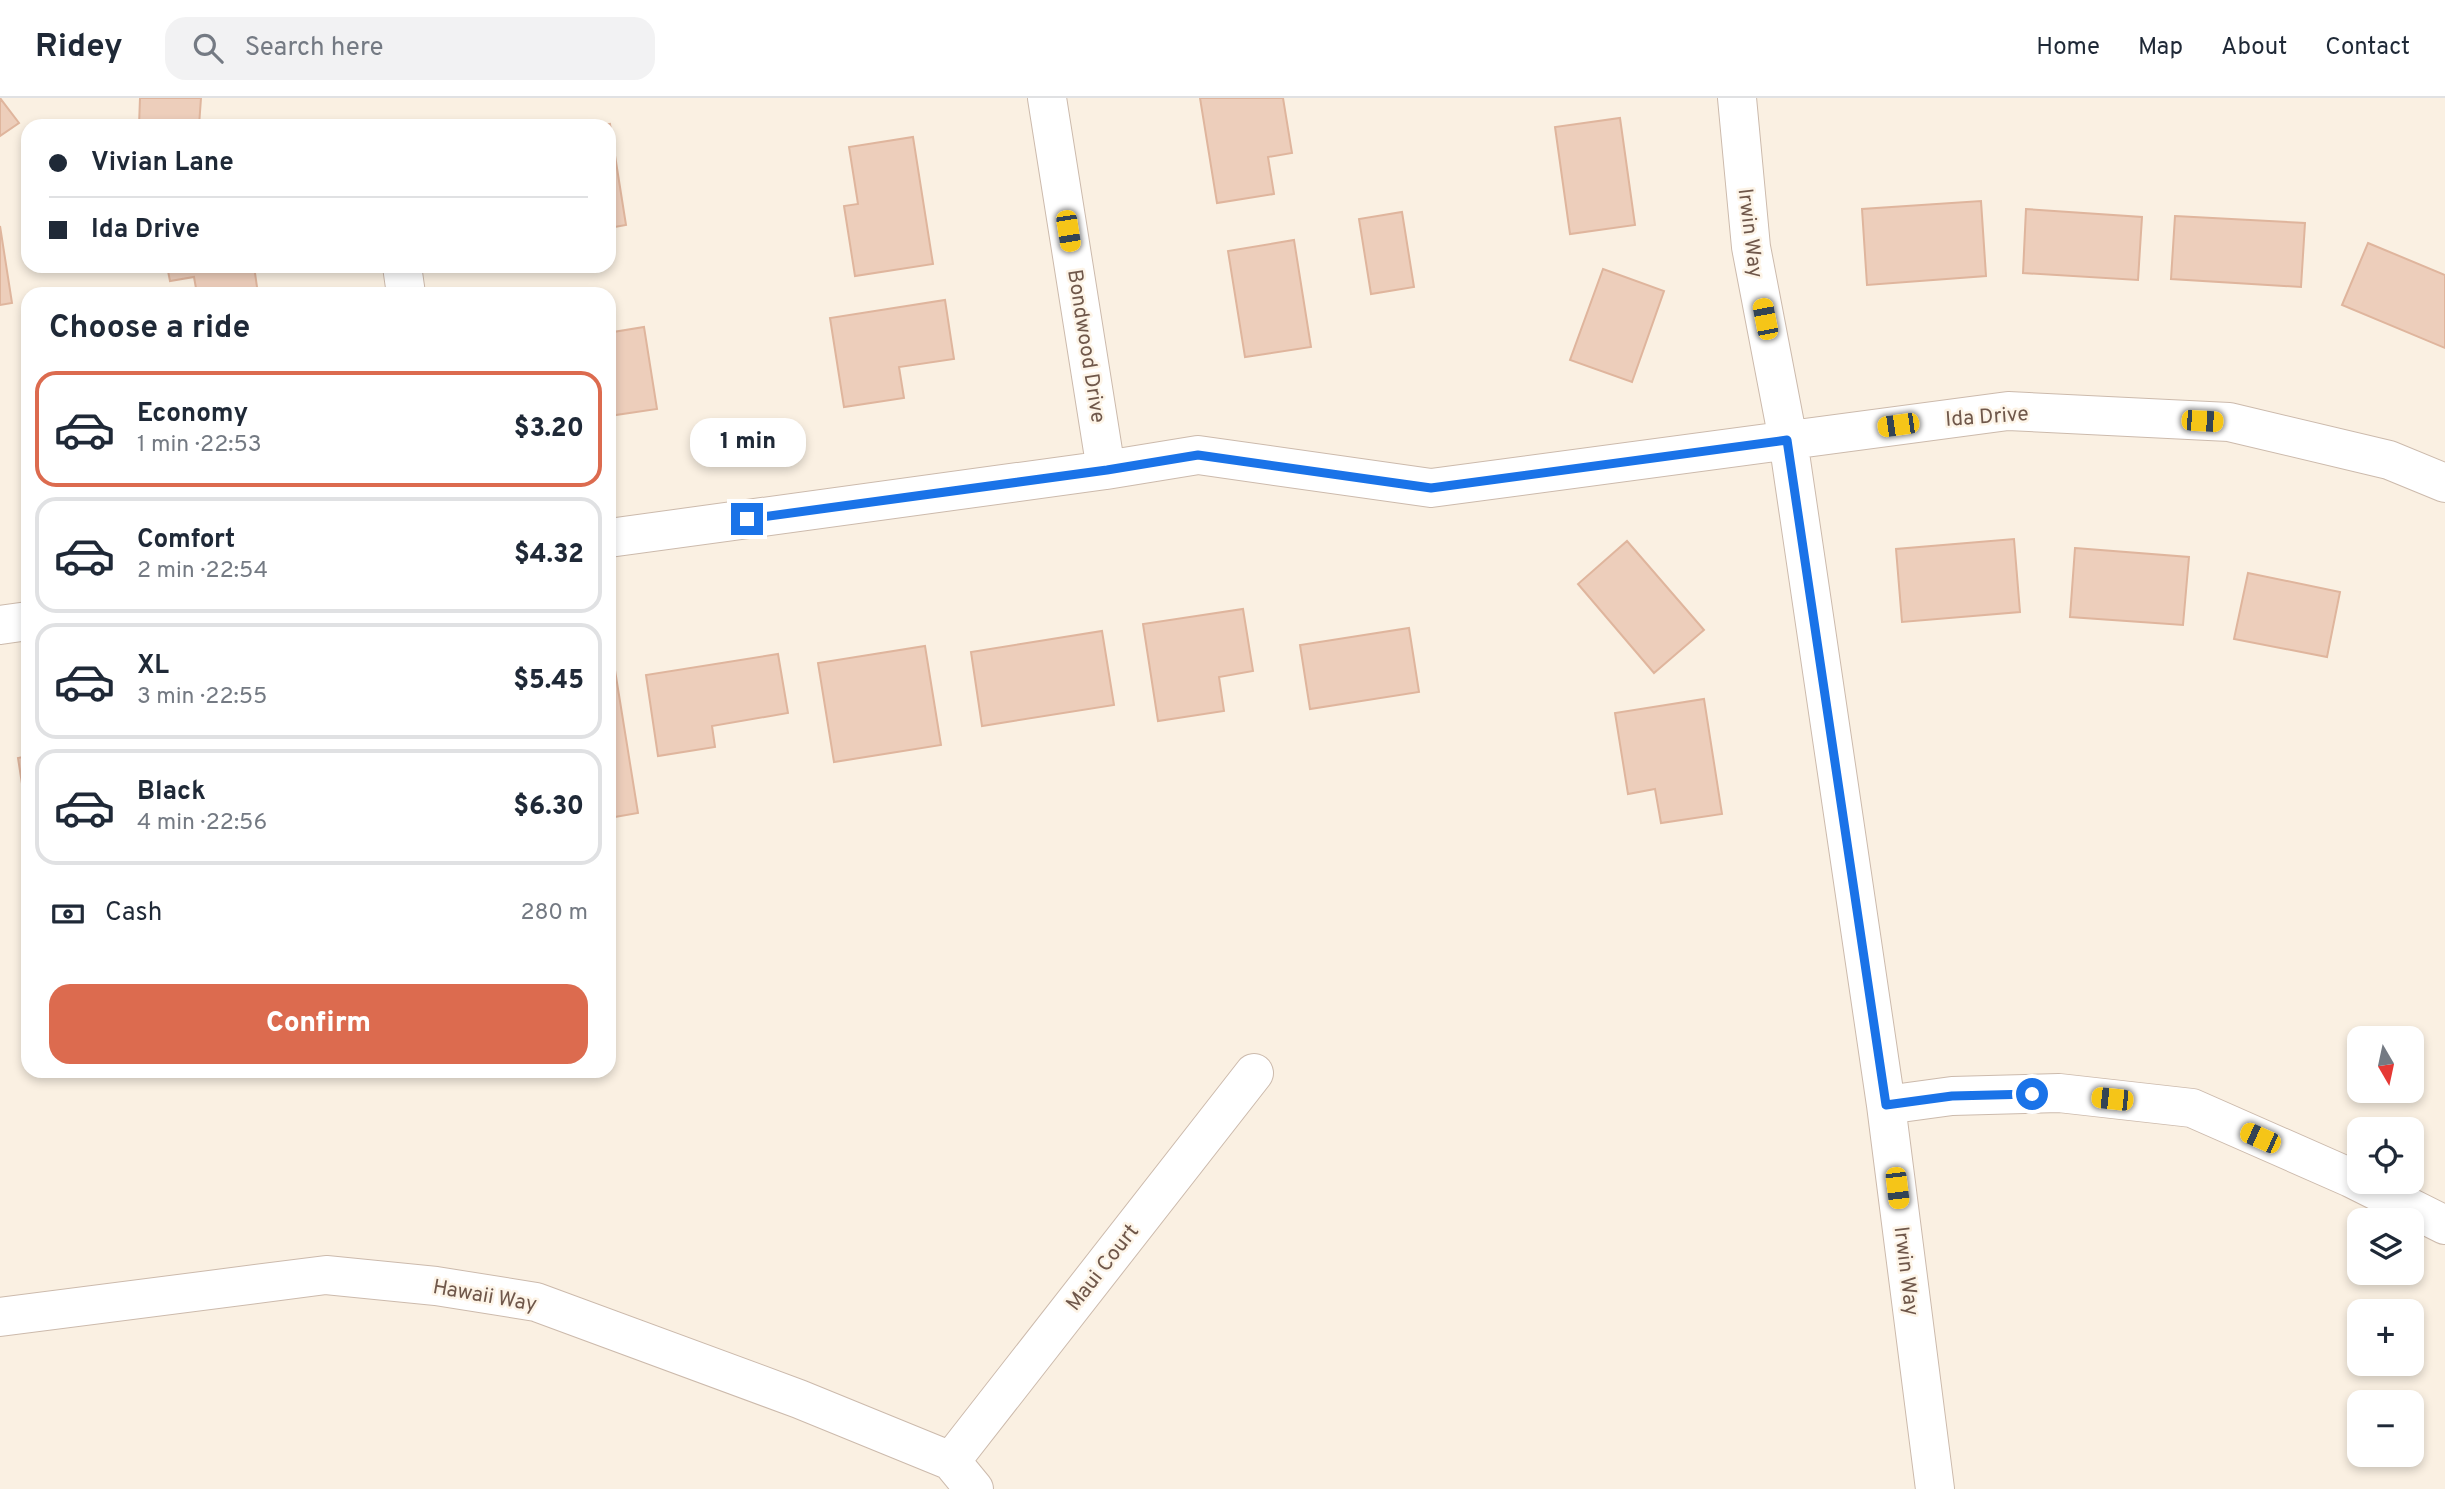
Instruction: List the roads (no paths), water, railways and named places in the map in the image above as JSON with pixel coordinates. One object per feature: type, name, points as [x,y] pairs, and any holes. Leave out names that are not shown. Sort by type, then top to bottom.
[{"type":"street","name":"Bondwood Drive","points":[[1047,98],[1107,470]]},
{"type":"street","name":"Irwin Way","points":[[1737,98],[1751,247],[1787,440],[1886,1105],[1935,1489]]},
{"type":"street","name":"Ida Drive","points":[[616,537],[1107,470],[1198,455],[1431,488],[2008,411],[2229,422],[2389,460],[2445,483]]},
{"type":"street","points":[[0,625],[21,622]]},
{"type":"street","name":"Maui Court","points":[[962,1475],[1254,1073]]},
{"type":"street","points":[[1886,1105],[1952,1096],[2059,1093],[2192,1108],[2351,1178],[2445,1225]]},
{"type":"street","name":"Hawaii Way","points":[[0,1317],[326,1275],[436,1286],[536,1302],[799,1399],[962,1475]]}]
